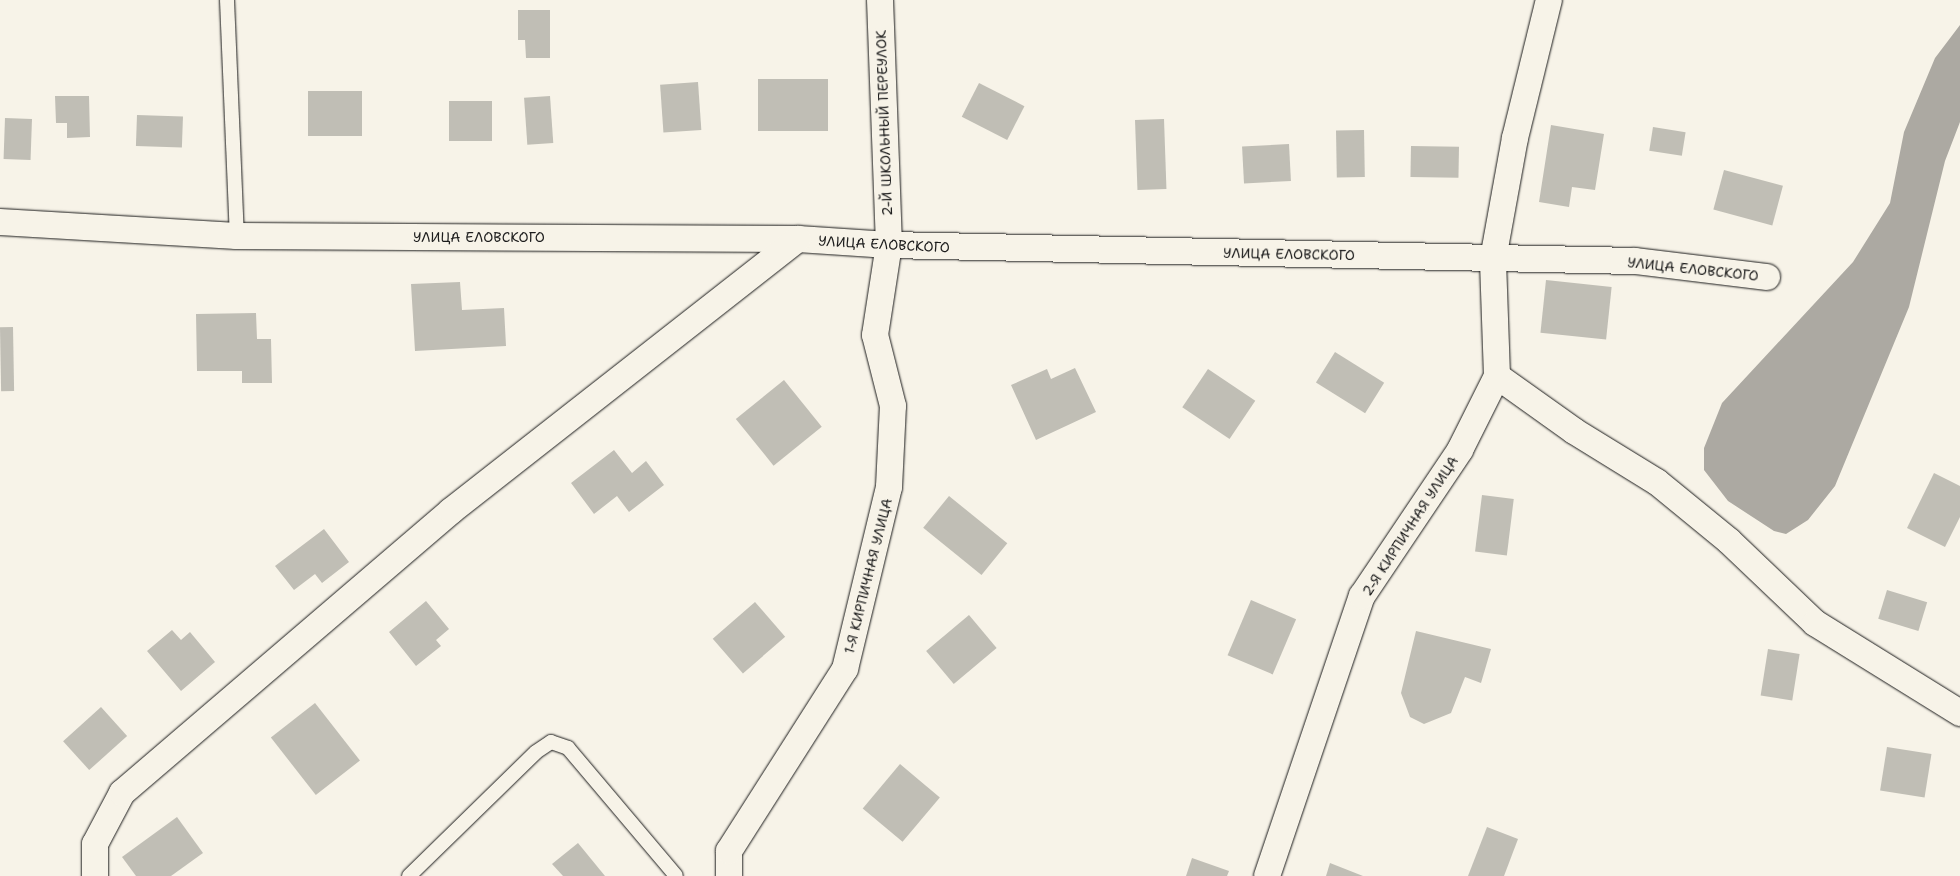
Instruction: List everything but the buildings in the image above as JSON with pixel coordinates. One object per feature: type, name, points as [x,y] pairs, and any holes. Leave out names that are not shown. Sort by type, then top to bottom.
[{"type":"street","name":"2-Й ШКОЛЬНЫЙ ПЕРЕУЛОК","points":[[880,0],[889,245]]},
{"type":"street","name":"2-Я КИРПИЧНАЯ УЛИЦА","points":[[1267,876],[1362,596],[1460,450],[1497,376],[1493,259],[1515,138],[1549,0]]},
{"type":"street","name":"УЛИЦА ЕЛОВСКОГО","points":[[0,222],[238,236],[798,239],[889,245],[1635,262],[1767,277]]},
{"type":"street","points":[[95,876],[95,844],[122,794],[451,511],[798,239]]},
{"type":"street","name":"1-Я КИРПИЧНАЯ УЛИЦА","points":[[729,876],[729,851],[845,669],[890,487],[893,406],[874,335],[889,245]]},
{"type":"street","points":[[1497,376],[1574,431],[1657,482],[1815,622],[1960,713]]},
{"type":"lane","points":[[228,0],[238,236]]},
{"type":"lane","points":[[410,876],[536,752],[551,742],[568,748],[676,876]]},
{"type":"shaded area","points":[[1960,25],[1960,122],[1945,161],[1909,307],[1835,486],[1808,520],[1786,534],[1774,531],[1728,501],[1704,470],[1704,448],[1722,403],[1853,262],[1890,203],[1904,132],[1935,58]]}]
